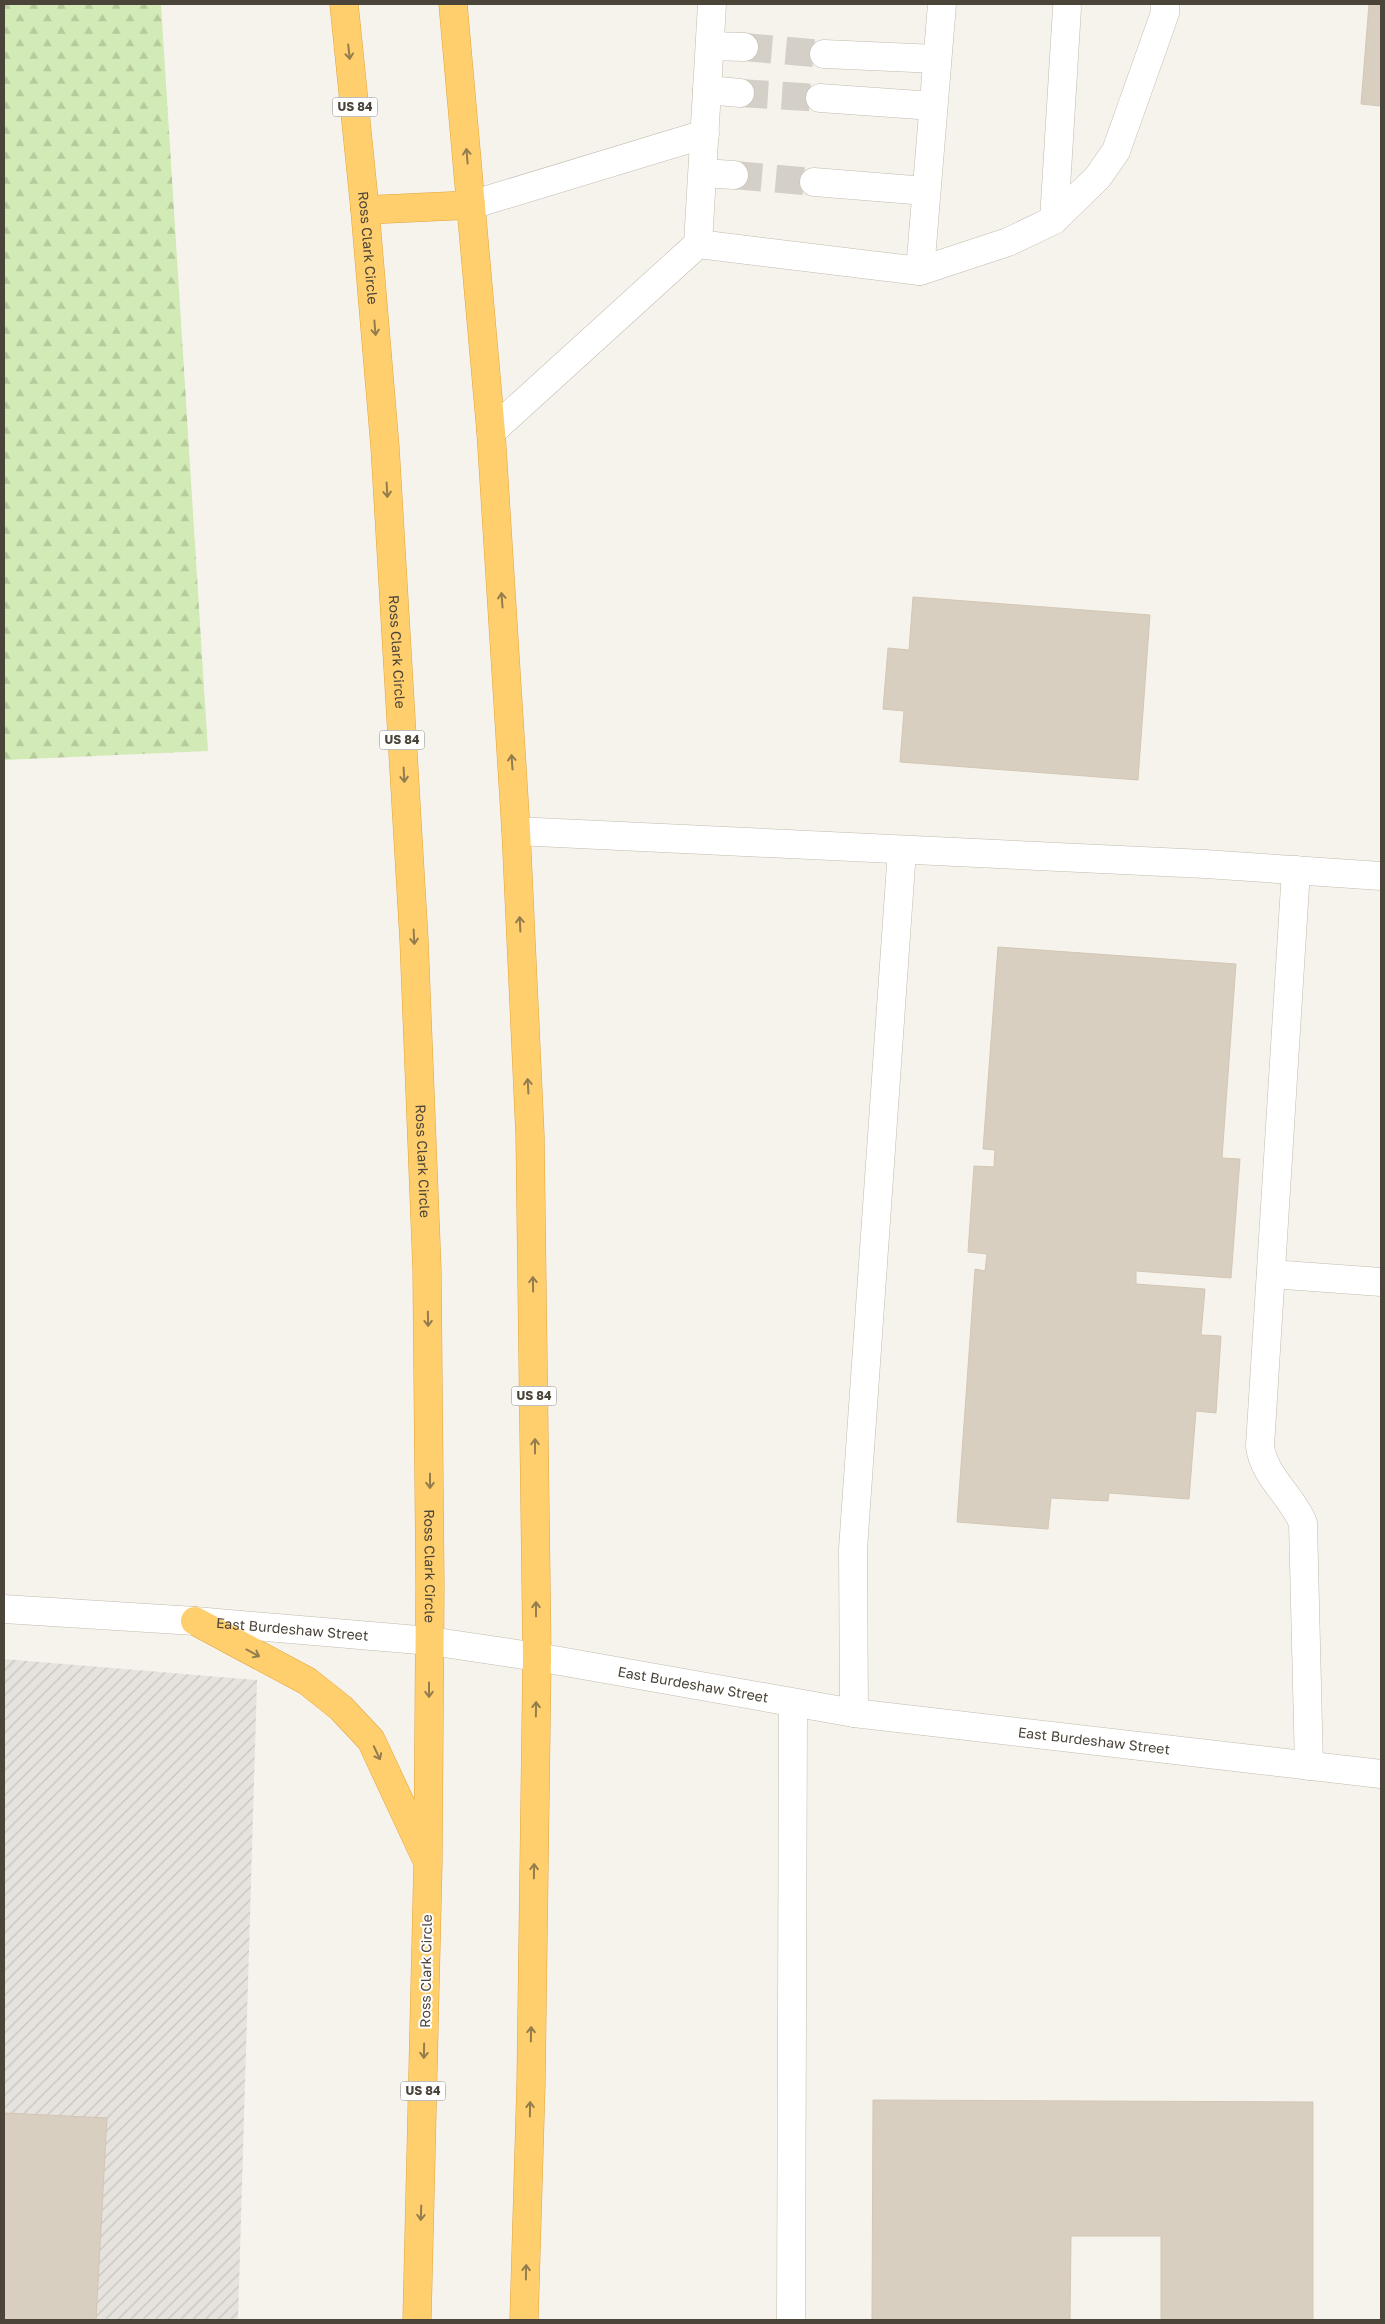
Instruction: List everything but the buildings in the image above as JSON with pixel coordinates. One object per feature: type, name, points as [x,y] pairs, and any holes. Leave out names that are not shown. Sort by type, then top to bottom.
[{"type":"highway","name":"Ross Clark Circle","points":[[344,4],[365,210],[385,447],[414,940],[430,1404],[428,1862],[417,2320]]},
{"type":"highway","name":"US 84","points":[[453,4],[491,432],[516,831],[530,1145],[537,1658],[531,2082],[524,2320]]},
{"type":"highway","points":[[365,210],[471,205]]},
{"type":"highway","points":[[195,1622],[307,1682],[341,1708],[371,1740],[428,1862]]},
{"type":"street","points":[[491,432],[698,244],[712,4]]},
{"type":"street","points":[[920,271],[942,4]]},
{"type":"street","points":[[698,244],[920,271],[1008,242],[1054,220],[1098,177],[1116,151],[1165,13],[1165,4]]},
{"type":"street","points":[[1054,220],[1067,8]]},
{"type":"street","points":[[710,46],[744,48]]},
{"type":"street","points":[[824,54],[937,59]]},
{"type":"street","points":[[707,90],[740,93]]},
{"type":"street","points":[[820,98],[933,106]]},
{"type":"street","points":[[471,205],[704,134]]},
{"type":"street","points":[[702,173],[734,175]]},
{"type":"street","points":[[814,182],[926,191]]},
{"type":"street","points":[[516,831],[1222,865],[1381,876]]},
{"type":"street","points":[[854,1713],[853,1548],[902,850]]},
{"type":"street","points":[[1296,870],[1260,1446],[1264,1463],[1298,1511],[1303,1523],[1309,1766]]},
{"type":"street","points":[[1271,1274],[1381,1282]]},
{"type":"street","name":"East Burdeshaw Street","points":[[4,1609],[430,1641],[854,1713],[1381,1774]]},
{"type":"street","points":[[791,2320],[793,1703]]},
{"type":"shaded area","points":[[4,1659],[257,1680],[238,2320],[4,2320]]},
{"type":"green space","points":[[4,4],[161,4],[208,751],[4,760]]},
{"type":"tunnel","points":[[744,47],[824,54]]},
{"type":"tunnel","points":[[740,93],[820,98]]},
{"type":"tunnel","points":[[734,175],[814,182]]}]
